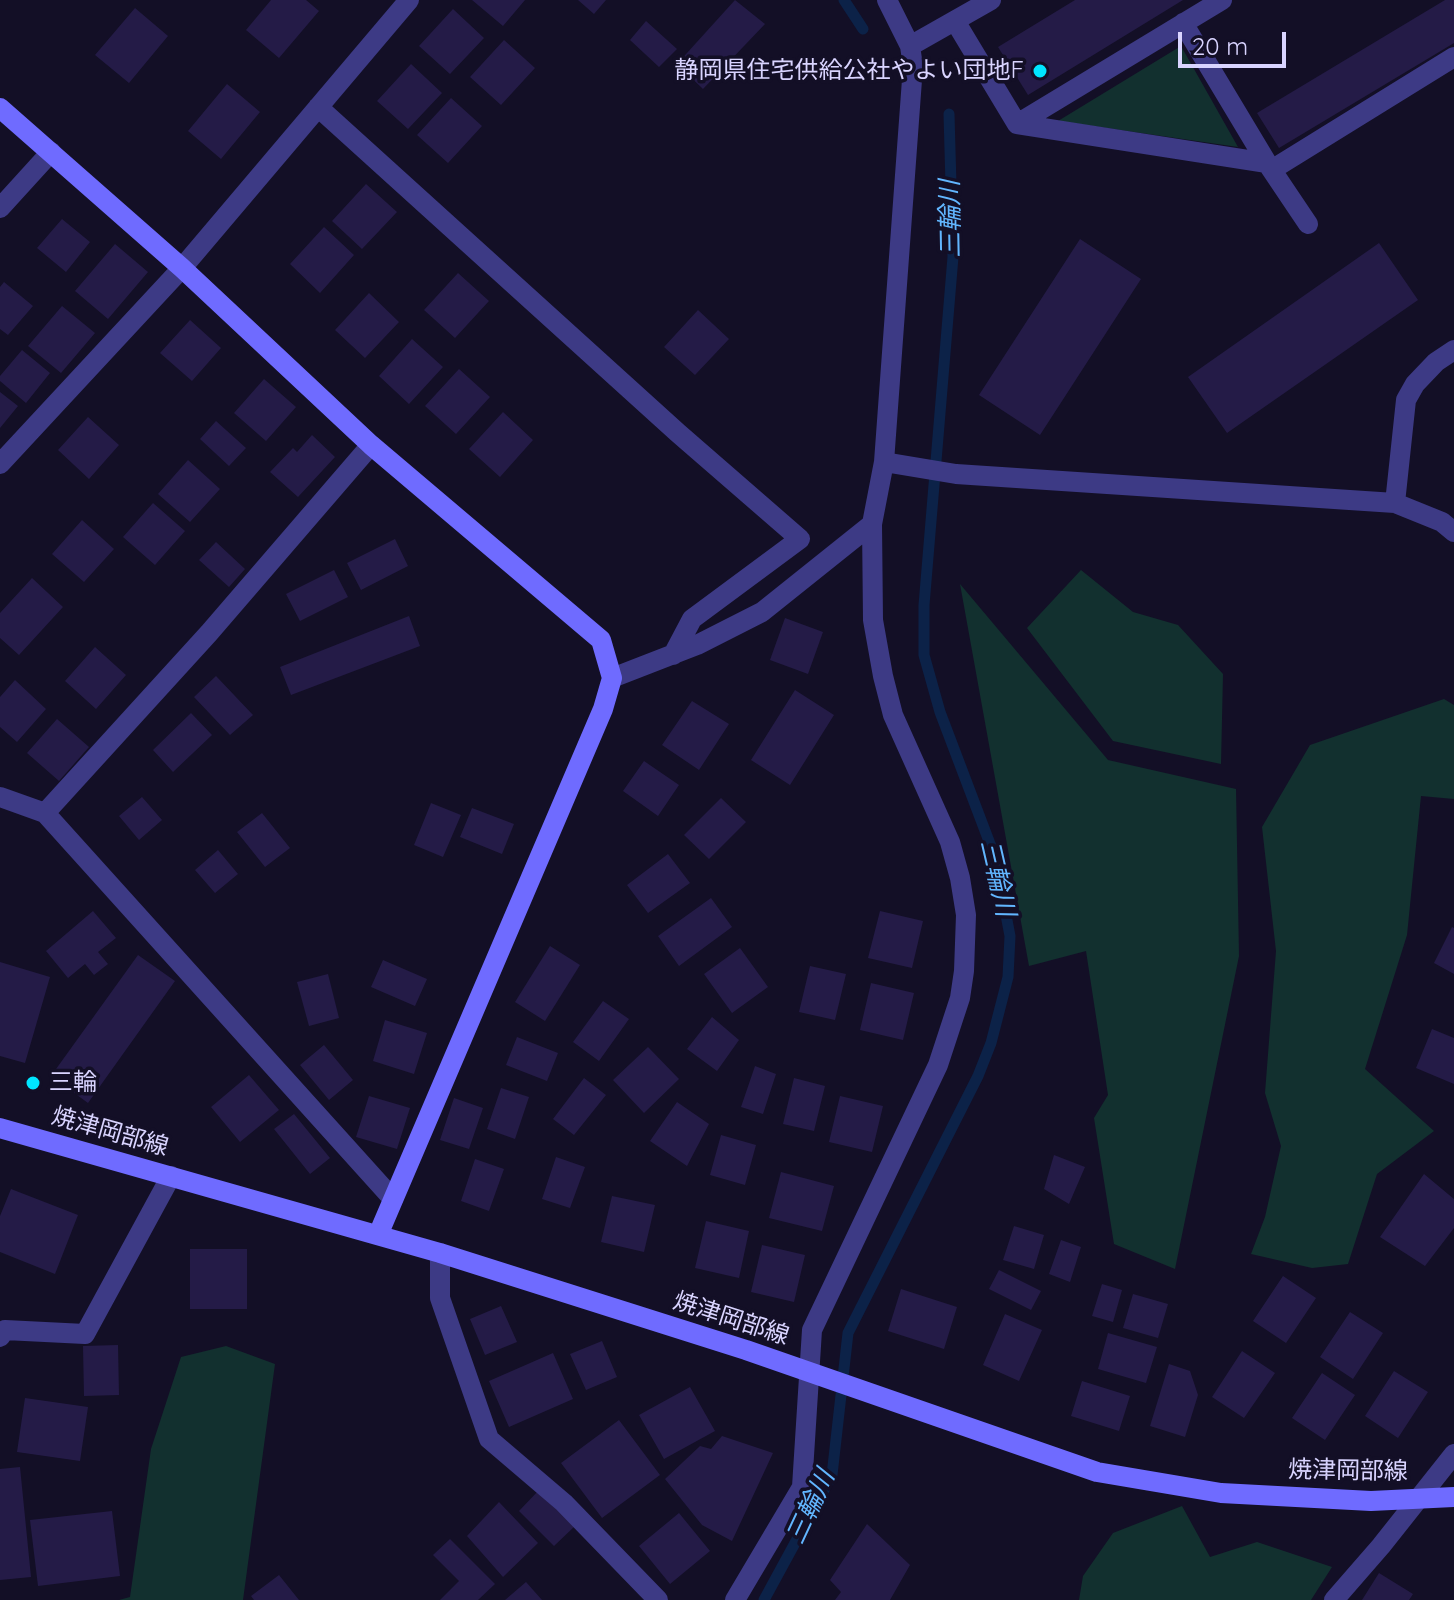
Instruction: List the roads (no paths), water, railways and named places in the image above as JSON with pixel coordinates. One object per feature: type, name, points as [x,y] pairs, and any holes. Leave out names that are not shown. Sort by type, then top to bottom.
[{"type":"main road","points":[[0,108],[182,268],[371,445],[601,640],[612,678],[603,709],[378,1235]]},
{"type":"main road","name":"焼津岡部線","points":[[0,1128],[440,1253],[746,1350],[1097,1472],[1221,1493],[1371,1501],[1454,1497]]},
{"type":"street","points":[[0,464],[182,268],[409,0]]},
{"type":"street","points":[[735,1600],[802,1487],[812,1330],[938,1065],[960,998],[964,971],[966,915],[960,878],[950,842],[893,715],[873,620],[872,524],[884,462],[911,107],[910,46],[887,0]]},
{"type":"street","points":[[910,46],[991,0]]},
{"type":"street","points":[[1017,124],[1222,0]]},
{"type":"street","points":[[955,21],[1017,124],[1270,166],[1454,57]]},
{"type":"street","points":[[1183,23],[1308,224]]},
{"type":"street","points":[[318,107],[666,423],[800,539],[692,619],[673,655]]},
{"type":"street","points":[[0,208],[51,152]]},
{"type":"street","points":[[1395,503],[1406,400],[1415,384],[1436,362],[1454,350]]},
{"type":"street","points":[[45,813],[209,633],[371,445]]},
{"type":"street","points":[[884,462],[956,474],[1395,503],[1442,522],[1454,532]]},
{"type":"street","points":[[612,678],[697,645],[762,612],[872,524]]},
{"type":"street","points":[[0,797],[45,813],[393,1199]]},
{"type":"street","points":[[0,1337],[5,1330],[85,1334],[171,1176]]},
{"type":"street","points":[[440,1253],[440,1298],[489,1439],[564,1503],[658,1600]]},
{"type":"street","points":[[1334,1600],[1454,1454]]},
{"type":"waterway","name":"三輪川","points":[[844,0],[863,29]]},
{"type":"waterway","name":"三輪川","points":[[764,1600],[832,1475],[848,1333],[978,1076],[991,1043],[1008,977],[1010,936],[995,857],[940,712],[924,655],[924,605],[953,257],[949,114]]},
{"type":"place","name":"静岡県住宅供給公社やよい団地F","points":[[1040,71]]},
{"type":"place","name":"三輪","points":[[33,1083]]}]
